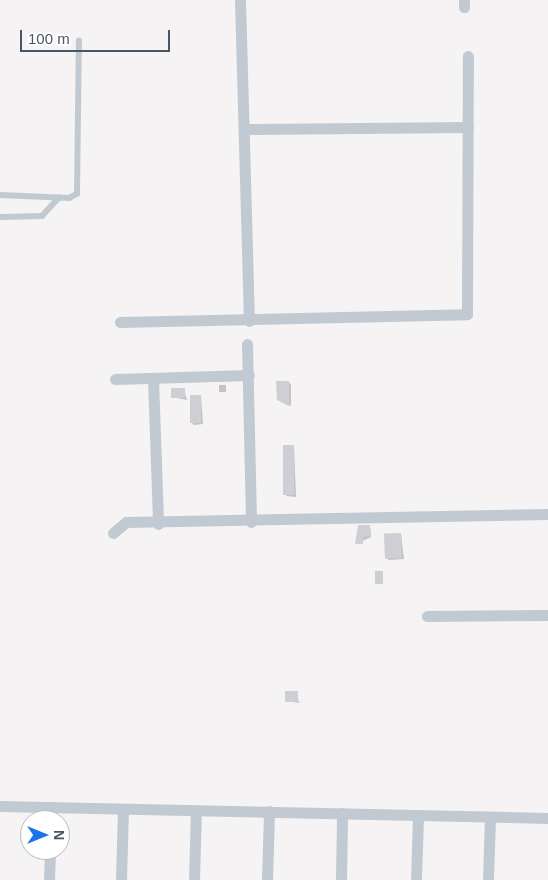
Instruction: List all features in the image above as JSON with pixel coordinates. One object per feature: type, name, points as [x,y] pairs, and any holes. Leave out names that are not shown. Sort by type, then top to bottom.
[{"type":"street","points":[[240,0],[249,321]]},
{"type":"street","points":[[120,322],[249,321],[468,314],[468,56]]},
{"type":"street","points":[[244,129],[468,127]]},
{"type":"street","points":[[247,344],[251,522]]},
{"type":"street","points":[[115,379],[249,375]]},
{"type":"street","points":[[153,378],[158,524]]},
{"type":"street","points":[[113,533],[126,522],[158,524],[548,514]]},
{"type":"street","points":[[427,616],[548,615]]},
{"type":"street","points":[[0,806],[548,818]]},
{"type":"street","points":[[121,880],[122,809]]},
{"type":"street","points":[[194,880],[196,810]]},
{"type":"street","points":[[267,880],[269,811]]},
{"type":"street","points":[[341,880],[342,813]]},
{"type":"street","points":[[416,880],[418,816]]},
{"type":"street","points":[[488,880],[490,818]]},
{"type":"street","points":[[49,880],[50,860]]},
{"type":"lane","points":[[0,195],[74,197],[78,186],[79,42]]},
{"type":"lane","points":[[0,217],[42,216],[59,198]]},
{"type":"building","points":[[276,381],[289,381],[289,406],[277,400]]},
{"type":"building","points":[[171,388],[185,388],[185,398],[171,398]]},
{"type":"building","points":[[190,395],[201,395],[201,423],[190,423]]},
{"type":"building","points":[[283,445],[294,445],[294,495],[283,495]]},
{"type":"building","points":[[358,525],[370,525],[371,536],[363,537],[363,544],[355,544]]},
{"type":"building","points":[[401,533],[402,558],[385,559],[384,534]]},
{"type":"building","points":[[375,571],[383,571],[383,584],[375,584]]},
{"type":"building","points":[[285,691],[298,691],[298,702],[285,702]]}]
